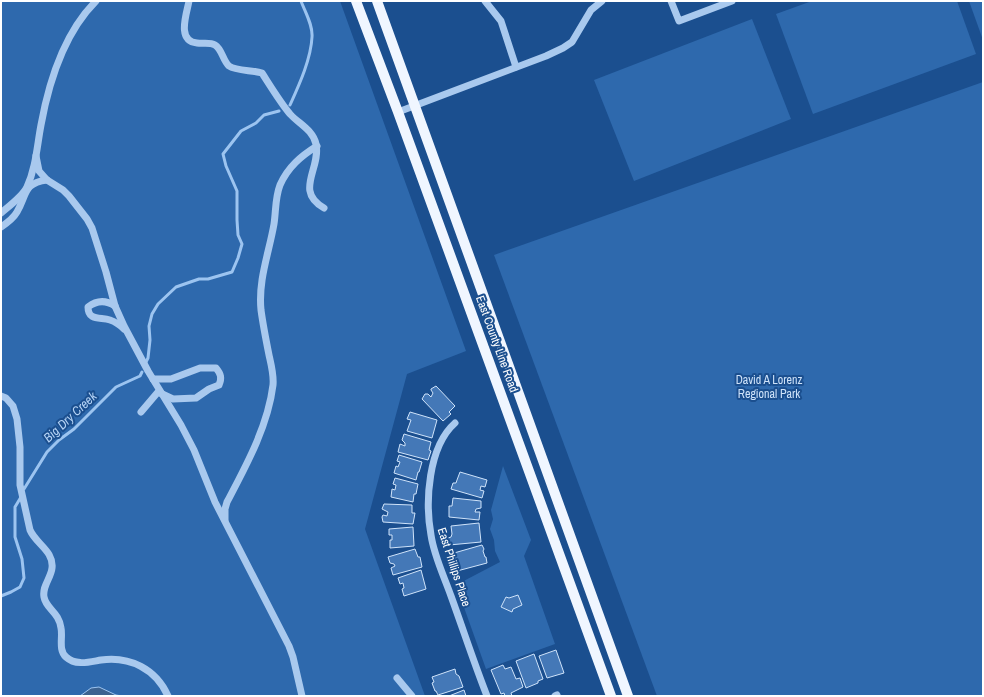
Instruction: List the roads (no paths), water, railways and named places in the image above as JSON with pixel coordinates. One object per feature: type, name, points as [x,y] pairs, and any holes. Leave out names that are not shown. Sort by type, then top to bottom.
[{"type":"main road","name":"East County Line Road","points":[[356,1],[612,696]]},
{"type":"main road","name":"East County Line Road","points":[[377,1],[416,105],[628,696]]},
{"type":"street","points":[[1,227],[10,221],[17,213],[26,189],[36,156],[40,125],[50,85],[64,48],[84,13],[96,1]]},
{"type":"street","points":[[190,1],[185,19],[184,31],[186,36],[195,43],[211,44],[216,46],[229,66],[237,69],[262,73],[290,114],[309,131],[314,138],[317,146],[310,181],[310,194],[313,200],[324,208]]},
{"type":"street","points":[[485,1],[501,21],[516,67]]},
{"type":"street","points":[[398,112],[546,56],[572,42],[591,10],[602,1]]},
{"type":"street","points":[[671,1],[679,21],[732,1]]},
{"type":"street","points":[[226,524],[224,517],[227,502],[247,464],[268,410],[271,398],[273,382],[272,366],[264,329],[260,290],[275,222],[276,198],[280,185],[293,164],[317,146]]},
{"type":"street","points":[[36,156],[39,171],[47,180],[63,190],[87,220],[97,242],[115,306],[126,330],[153,379],[188,438],[209,490],[289,646],[302,696]]},
{"type":"street","points":[[1,213],[26,189],[38,181],[47,180]]},
{"type":"street","points":[[115,306],[108,302],[96,302],[88,307],[88,311],[94,318],[110,320],[126,330]]},
{"type":"street","points":[[153,379],[171,379],[207,367],[216,368],[220,372],[221,380],[219,385],[209,389],[196,398],[173,399],[161,392]]},
{"type":"street","points":[[141,412],[158,392],[161,392]]},
{"type":"street","points":[[1,396],[6,398],[13,406],[17,419],[20,447],[20,485],[30,530],[33,537],[45,547],[51,557],[52,568],[50,578],[44,589],[44,596],[46,603],[60,620],[62,652],[66,657],[76,662],[87,663],[101,660],[125,660],[150,672],[160,682],[168,696]]},
{"type":"street","name":"East Phillips Place","points":[[455,423],[442,441],[434,462],[428,502],[428,519],[434,547],[487,696]]},
{"type":"street","points":[[217,506],[223,506],[227,502]]},
{"type":"street","points":[[396,678],[412,696]]},
{"type":"waterway","name":"Big Dry Creek","points":[[290,105],[304,72],[312,37],[311,28],[301,1]]},
{"type":"waterway","name":"Big Dry Creek","points":[[146,362],[148,358],[150,340],[149,326],[152,314],[158,304],[176,287],[199,279],[208,279],[232,272],[242,244],[238,235],[237,191],[226,166],[223,154],[241,131],[256,123],[264,115],[279,111]]},
{"type":"waterway","name":"Big Dry Creek","points":[[24,489],[47,452],[59,440],[74,429],[116,387],[140,376],[142,372]]},
{"type":"waterway","name":"Big Dry Creek","points":[[1,596],[20,587],[24,578],[22,559],[15,537],[15,507],[21,497]]},
{"type":"park label","name":"David A Lorenz Regional Park","points":[[769,387]]}]
